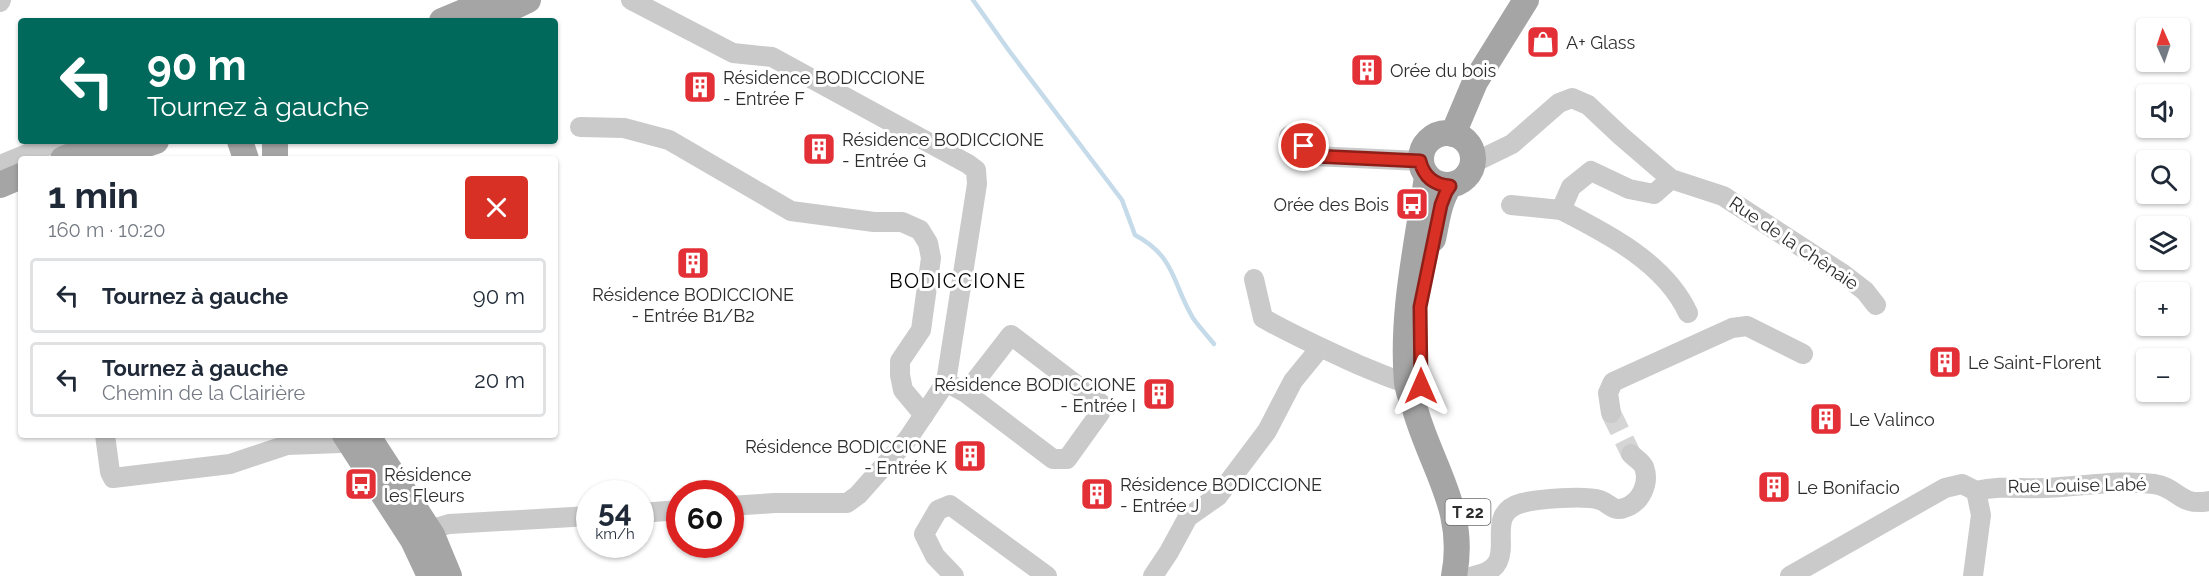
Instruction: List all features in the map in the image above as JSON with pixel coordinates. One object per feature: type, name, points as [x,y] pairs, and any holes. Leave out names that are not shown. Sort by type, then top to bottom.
[{"type":"main road","points":[[449,18],[492,0]]},
{"type":"main road","points":[[490,18],[528,0]]},
{"type":"main road","points":[[1453,134],[1475,82],[1526,0]]},
{"type":"main road","points":[[1453,134],[1466,141],[1473,156],[1473,164],[1465,178],[1433,175],[1424,145],[1437,135],[1453,134]]},
{"type":"main road","points":[[70,156],[100,144]]},
{"type":"main road","points":[[113,156],[147,144]]},
{"type":"main road","name":"T 22","points":[[1433,175],[1446,192],[1441,205],[1420,307],[1414,385],[1419,426],[1448,493],[1455,517],[1457,541],[1454,576]]},
{"type":"main road","points":[[0,185],[18,177]]},
{"type":"main road","points":[[0,200],[18,193]]},
{"type":"main road","name":"T 22","points":[[1414,385],[1432,427],[1460,481],[1472,535],[1471,576]]},
{"type":"main road","points":[[358,438],[449,576]]},
{"type":"main road","points":[[421,535],[430,576]]},
{"type":"street","points":[[631,0],[733,52],[772,57],[976,170],[977,184],[946,382],[907,440],[858,495],[847,503],[744,505]]},
{"type":"street","name":"Rue de la Chênaie","points":[[1473,164],[1512,144],[1559,103],[1572,98],[1588,105],[1671,179],[1723,196],[1843,274],[1865,291],[1876,305]]},
{"type":"street","points":[[580,127],[624,128],[669,140],[791,211],[874,222],[902,222],[920,230],[928,243],[932,258],[921,330],[900,360],[900,375],[903,390],[924,415]]},
{"type":"street","points":[[1289,136],[1314,156],[1433,175]]},
{"type":"street","points":[[22,156],[51,144]]},
{"type":"street","points":[[0,165],[18,158]]},
{"type":"street","points":[[1561,210],[1571,188],[1591,171],[1629,189],[1654,194],[1671,179]]},
{"type":"street","points":[[1511,205],[1561,210],[1612,236],[1680,294],[1688,313]]},
{"type":"street","points":[[1254,279],[1263,318],[1320,348],[1414,385]]},
{"type":"street","points":[[1611,413],[1608,393],[1613,382],[1732,328],[1747,326],[1803,354]]},
{"type":"street","points":[[946,382],[966,393],[1053,459],[1067,459],[1100,413],[1100,403],[1011,335],[966,393]]},
{"type":"street","points":[[1153,576],[1188,517],[1218,496],[1267,431],[1293,381],[1320,348]]},
{"type":"street","points":[[105,438],[110,472],[113,478],[230,464],[287,445],[341,442],[354,438]]},
{"type":"street","points":[[1471,576],[1483,574],[1498,565],[1501,559],[1500,530],[1503,516],[1512,506],[1579,498],[1601,500],[1611,508],[1623,509],[1631,505],[1642,493],[1646,479],[1643,465],[1631,454]]},
{"type":"street","name":"Rue Louise Labé","points":[[1976,492],[1996,486],[2043,489],[2146,483],[2157,484],[2186,501],[2209,501]]},
{"type":"street","points":[[1790,576],[1945,488],[1962,484],[1976,492],[1981,515],[1972,576]]},
{"type":"street","points":[[954,576],[934,556],[924,534],[938,510],[950,505],[1047,576]]},
{"type":"street","points":[[421,535],[449,524],[576,517]]},
{"type":"waterway","points":[[973,0],[1122,200],[1135,235],[1148,243],[1166,262],[1193,318],[1214,344]]},
{"type":"tunnel","points":[[1611,413],[1631,454]]},
{"type":"place","name":"A+ Glass","points":[[1543,42]]},
{"type":"place","name":"Orée du bois","points":[[1367,70]]},
{"type":"place","name":"Résidence BODICCIONE - Entrée F","points":[[700,87]]},
{"type":"place","name":"Résidence BODICCIONE - Entrée G","points":[[819,149]]},
{"type":"place","name":"Orée des Bois","points":[[1412,204]]},
{"type":"place","name":"Résidence BODICCIONE - Entrée B1/B2","points":[[693,263]]},
{"type":"place","name":"Le Saint-Florent","points":[[1945,362]]},
{"type":"place","name":"Résidence BODICCIONE - Entrée I","points":[[1159,394]]},
{"type":"place","name":"Le Valinco","points":[[1826,419]]},
{"type":"place","name":"Résidence BODICCIONE - Entrée K","points":[[970,456]]},
{"type":"place","name":"Résidence les Fleurs","points":[[361,484]]},
{"type":"place","name":"Le Bonifacio","points":[[1774,487]]},
{"type":"place","name":"Résidence BODICCIONE - Entrée J","points":[[1097,494]]},
{"type":"district","name":"BODICCIONE","points":[[958,281]]},
{"type":"route","points":[[1304,146],[1314,156],[1420,161],[1427,177],[1434,182],[1450,186],[1441,205],[1420,307],[1421,386]]}]
